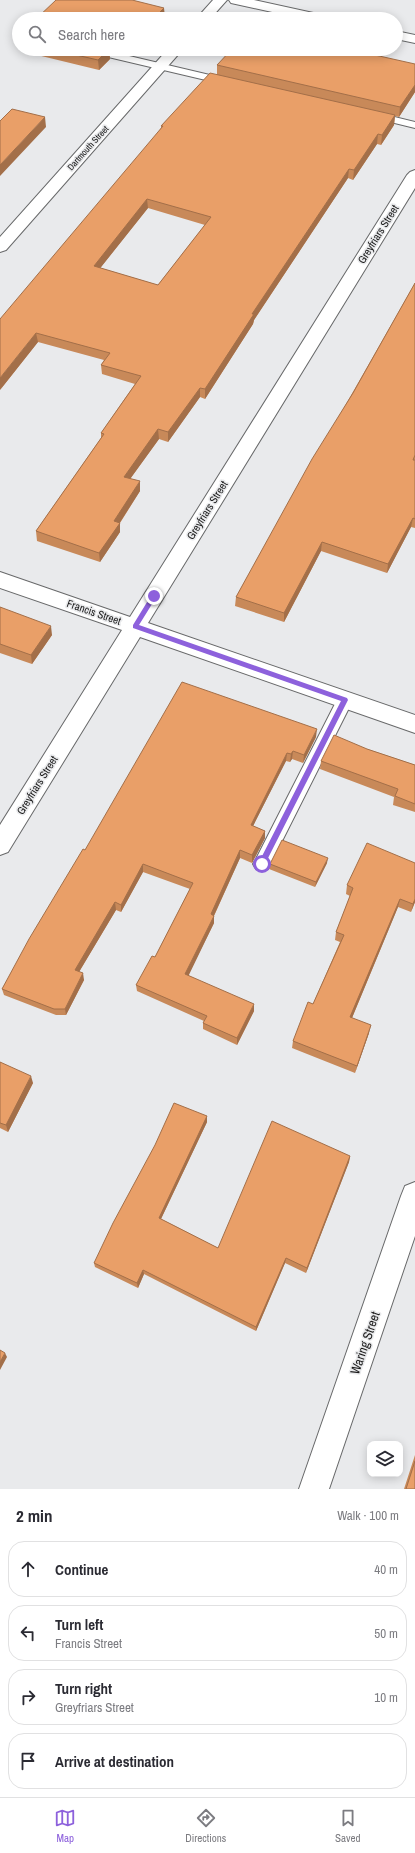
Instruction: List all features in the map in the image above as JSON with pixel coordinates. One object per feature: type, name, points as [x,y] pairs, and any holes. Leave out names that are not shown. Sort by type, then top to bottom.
[{"type":"street","points":[[209,12],[220,0]]},
{"type":"street","points":[[236,0],[290,12]]},
{"type":"street","points":[[403,36],[415,39]]},
{"type":"street","name":"Dartmouth Street","points":[[0,247],[170,56]]},
{"type":"street","name":"Greyfriars Street","points":[[0,845],[415,175]]},
{"type":"street","name":"Francis Street","points":[[0,580],[415,724]]},
{"type":"street","name":"Waring Street","points":[[314,1489],[415,1196]]},
{"type":"lane","points":[[117,56],[238,84]]},
{"type":"lane","points":[[361,112],[415,125]]},
{"type":"lane","points":[[262,864],[345,700]]},
{"type":"building","points":[[56,0],[132,0],[164,8],[160,12],[43,12]]},
{"type":"building","points":[[81,56],[102,56],[98,60]]},
{"type":"building","points":[[225,56],[379,56],[415,64],[415,85],[400,107],[217,65]]},
{"type":"building","points":[[210,73],[395,115],[382,135],[378,134],[354,170],[349,169],[252,314],[254,314],[205,389],[200,388],[168,432],[158,429],[124,477],[140,481],[114,521],[120,523],[99,553],[36,531],[104,434],[101,433],[141,376],[101,365],[110,353],[36,333],[0,378],[0,319],[163,126],[161,126]],"holes":[[[147,199],[211,217],[158,285],[94,266]]]},
{"type":"building","points":[[12,109],[45,117],[0,165],[0,121]]},
{"type":"building","points":[[415,283],[415,455],[413,460],[415,460],[415,519],[413,518],[388,564],[322,542],[284,613],[236,597],[312,459],[353,393]]},
{"type":"building","points":[[0,607],[51,626],[31,655],[0,644]]},
{"type":"building","points":[[182,682],[317,729],[304,755],[293,751],[291,754],[287,753],[251,825],[265,831],[252,855],[240,850],[211,914],[214,916],[185,974],[254,1004],[237,1038],[203,1023],[207,1016],[136,985],[152,956],[155,957],[193,883],[143,864],[121,905],[115,902],[75,970],[83,973],[65,1009],[54,1009],[2,989],[29,939],[83,849],[85,850]]},
{"type":"building","points":[[334,735],[367,749],[415,765],[415,804],[395,796],[398,789],[321,761]]},
{"type":"building","points":[[282,840],[328,858],[316,882],[270,864]]},
{"type":"building","points":[[367,843],[415,863],[415,899],[413,904],[400,899],[350,1017],[371,1025],[357,1066],[293,1041],[308,1002],[313,1004],[344,935],[336,932],[353,888],[347,885]]},
{"type":"building","points":[[0,1062],[31,1076],[6,1125],[0,1123]]},
{"type":"building","points":[[174,1103],[207,1116],[159,1218],[218,1248],[272,1121],[350,1156],[307,1268],[286,1258],[256,1327],[143,1270],[137,1283],[94,1263],[113,1223],[155,1145]]},
{"type":"building","points":[[0,1350],[5,1353],[0,1362]]},
{"type":"building","points":[[415,1461],[415,1489],[406,1489]]},
{"type":"route","points":[[154,596],[135,626],[345,700],[262,864]]}]
